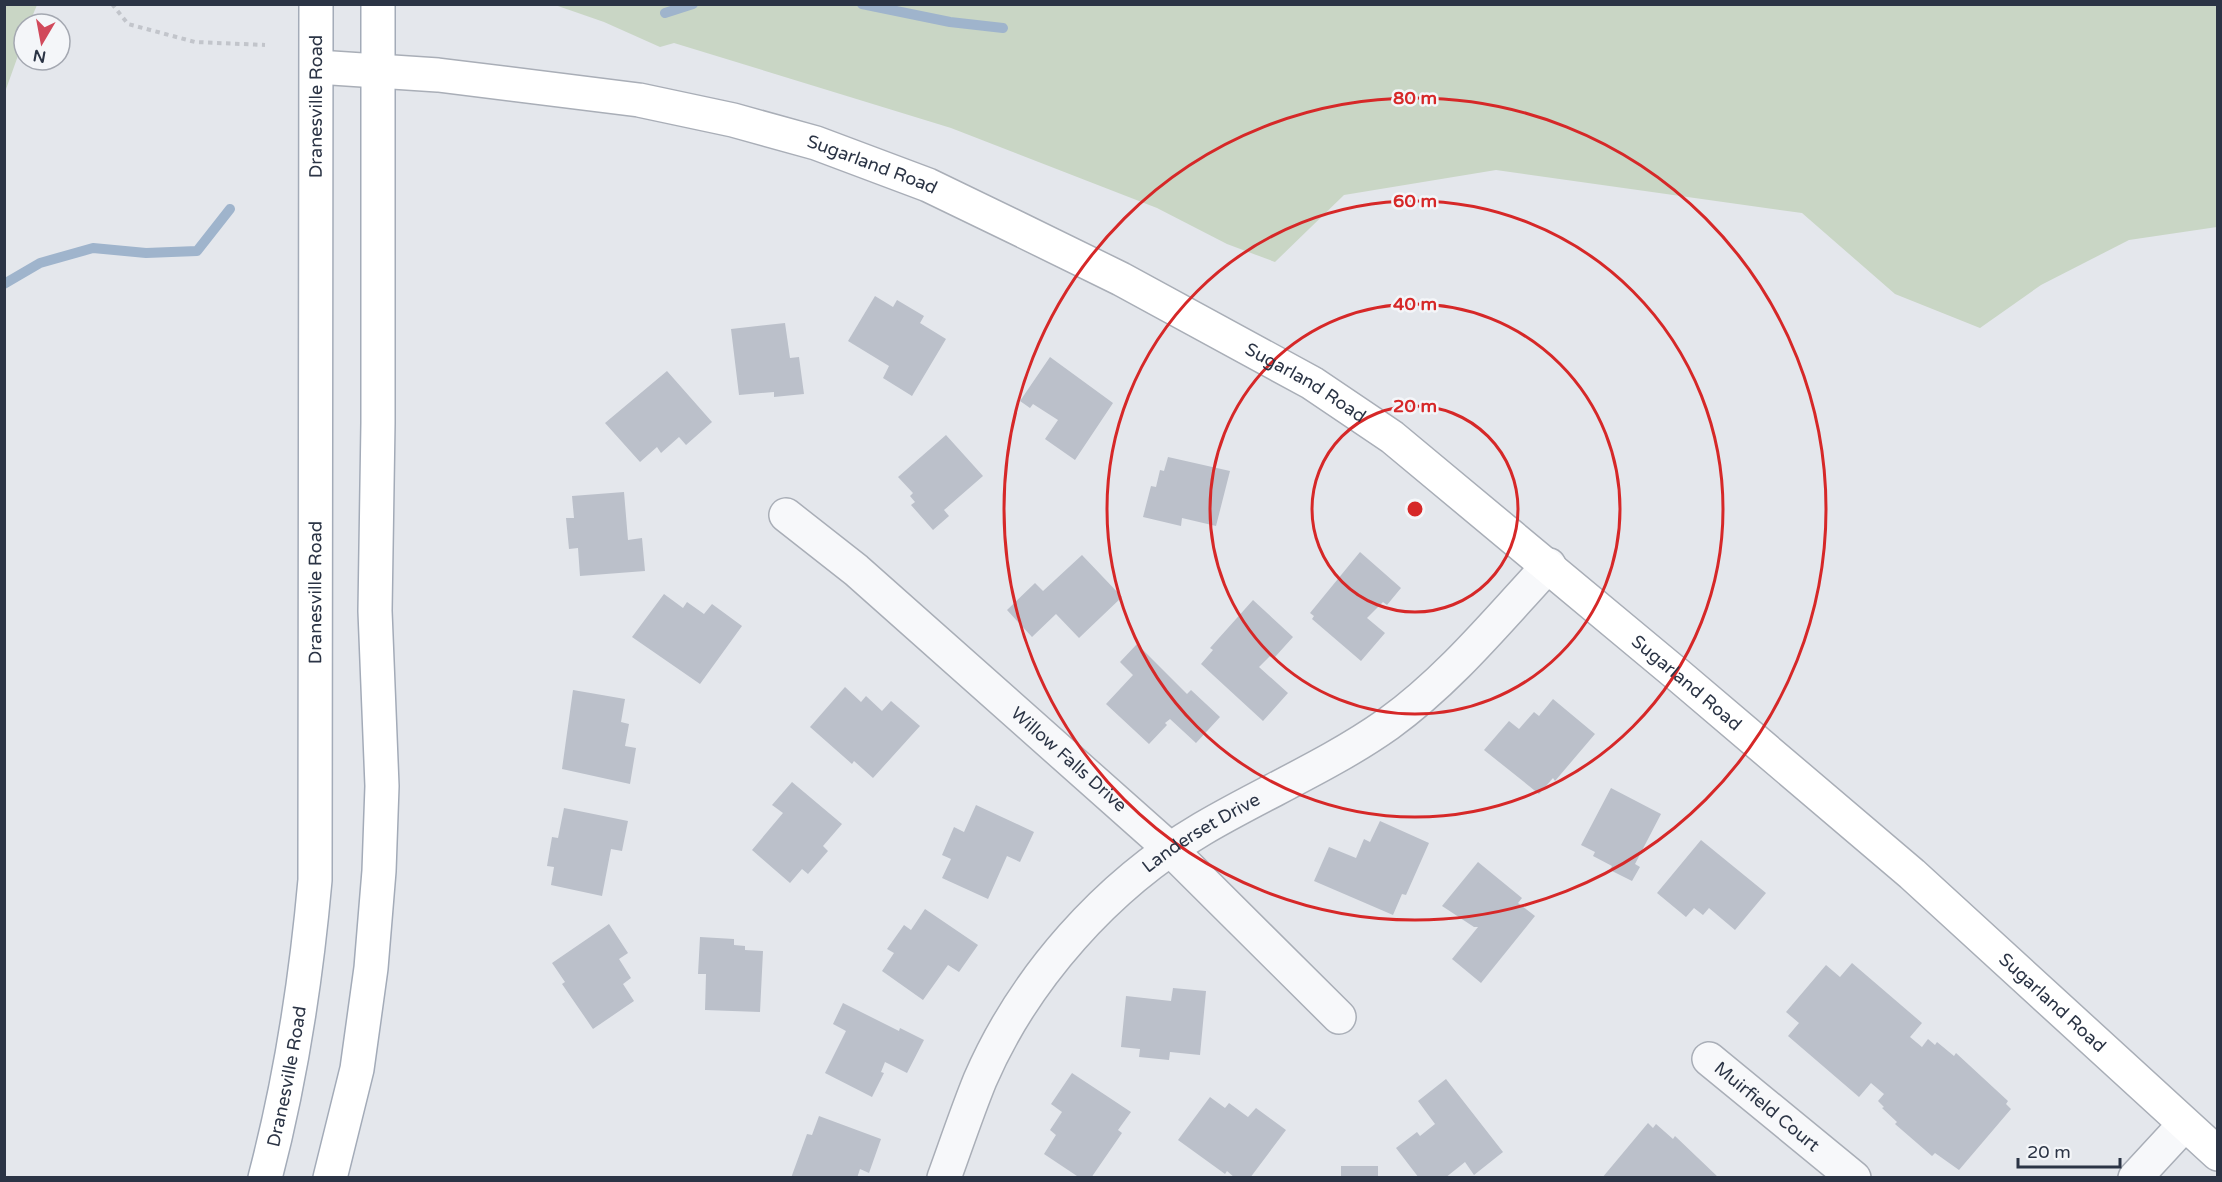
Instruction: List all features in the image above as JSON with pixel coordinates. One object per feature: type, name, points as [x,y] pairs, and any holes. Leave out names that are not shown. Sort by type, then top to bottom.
[{"type":"main road","name":"Dranesville Road","points":[[264,1178],[297,1038],[309,951],[315,880],[316,4]]},
{"type":"main road","points":[[330,1178],[357,1070],[371,968],[380,850],[382,786],[375,611],[378,400],[378,4]]},
{"type":"main road","name":"Sugarland Road","points":[[317,67],[438,75],[639,100],[733,120],[816,143],[928,185],[1121,279],[1312,383],[1392,437],[1549,565],[1912,874],[2217,1154]]},
{"type":"street","name":"Willow Falls Drive","points":[[786,515],[856,570],[1170,849],[1339,1017]]},
{"type":"street","name":"Landerset Drive","points":[[944,1178],[981,1079],[1011,1019],[1044,971],[1090,918],[1141,871],[1170,849],[1202,829],[1353,747],[1389,723],[1442,678],[1549,565]]},
{"type":"street","name":"Muirfield Court","points":[[1709,1059],[1854,1178]]},
{"type":"street","points":[[2135,1178],[2184,1125]]},
{"type":"path","points":[[112,4],[128,24],[195,42],[265,45]]},
{"type":"green space","points":[[5,4],[37,5],[34,12],[12,12],[12,72],[5,92]]},
{"type":"green space","points":[[555,5],[2217,5],[2217,227],[2129,240],[2041,285],[1980,328],[1895,294],[1802,213],[1496,170],[1344,195],[1275,262],[1227,244],[1157,208],[951,128],[674,43],[660,47],[604,22]]},
{"type":"building","points":[[875,296],[893,307],[897,300],[924,316],[920,323],[946,339],[912,396],[883,378],[889,366],[848,341]]},
{"type":"building","points":[[785,323],[790,358],[799,357],[804,394],[774,397],[774,392],[739,395],[731,329]]},
{"type":"building","points":[[1050,357],[1113,403],[1075,460],[1045,439],[1058,420],[1033,404],[1030,408],[1020,401]]},
{"type":"building","points":[[667,371],[712,422],[686,445],[679,437],[661,453],[657,447],[640,462],[605,423]]},
{"type":"building","points":[[946,435],[983,476],[944,510],[949,516],[933,530],[911,505],[915,502],[910,496],[913,493],[898,477]]},
{"type":"building","points":[[1168,457],[1230,471],[1216,526],[1182,518],[1181,526],[1143,517],[1151,486],[1156,487],[1160,470],[1164,471]]},
{"type":"building","points":[[624,492],[628,540],[642,538],[645,571],[580,576],[578,548],[569,549],[566,518],[574,518],[572,496]]},
{"type":"building","points":[[1360,552],[1401,588],[1387,605],[1383,602],[1367,618],[1385,633],[1361,661],[1312,619],[1314,616],[1310,613]]},
{"type":"building","points":[[1082,555],[1122,597],[1079,638],[1056,614],[1032,637],[1007,610],[1035,583],[1043,591]]},
{"type":"building","points":[[664,594],[683,608],[687,602],[704,614],[712,604],[742,626],[700,684],[632,637]]},
{"type":"building","points":[[1253,600],[1293,637],[1275,657],[1272,654],[1259,667],[1288,693],[1263,721],[1201,664],[1213,650],[1210,648]]},
{"type":"building","points":[[1137,644],[1187,694],[1191,690],[1220,717],[1196,743],[1170,719],[1149,744],[1106,704],[1133,675],[1120,662]]},
{"type":"building","points":[[845,687],[861,702],[866,696],[882,711],[891,701],[920,726],[873,778],[854,761],[852,764],[810,727]]},
{"type":"building","points":[[573,690],[625,699],[621,722],[629,724],[625,746],[636,748],[630,784],[562,769]]},
{"type":"building","points":[[1553,699],[1595,734],[1555,781],[1553,778],[1539,794],[1484,750],[1509,721],[1519,729],[1534,712],[1539,716]]},
{"type":"building","points":[[792,782],[842,824],[823,846],[828,851],[808,874],[802,869],[790,883],[752,850],[783,813],[772,805]]},
{"type":"building","points":[[1611,788],[1661,814],[1635,864],[1640,867],[1632,881],[1610,870],[1612,866],[1593,856],[1595,852],[1581,845]]},
{"type":"building","points":[[976,805],[1034,832],[1020,862],[1007,856],[988,899],[942,878],[951,859],[942,855],[954,827],[964,832]]},
{"type":"building","points":[[564,808],[628,821],[622,851],[611,849],[602,896],[551,885],[554,867],[547,866],[552,837],[558,838]]},
{"type":"building","points":[[1380,821],[1429,843],[1406,895],[1402,894],[1393,915],[1314,881],[1329,847],[1356,858],[1364,839],[1370,842]]},
{"type":"building","points":[[1701,840],[1766,893],[1735,930],[1709,908],[1703,915],[1694,908],[1686,917],[1657,893]]},
{"type":"building","points":[[1478,862],[1522,898],[1518,903],[1535,916],[1481,983],[1452,959],[1478,927],[1474,927],[1442,906]]},
{"type":"building","points":[[925,909],[978,945],[959,972],[948,965],[923,1000],[882,971],[894,953],[887,949],[904,925],[911,930]]},
{"type":"building","points":[[609,924],[628,953],[619,959],[631,978],[623,984],[634,1001],[593,1029],[562,984],[565,982],[552,963]]},
{"type":"building","points":[[700,937],[734,939],[734,945],[745,946],[745,950],[763,951],[760,1012],[705,1010],[706,974],[698,974]]},
{"type":"building","points":[[1852,963],[1922,1023],[1910,1037],[1922,1047],[1928,1039],[1935,1045],[1937,1042],[1954,1056],[1956,1053],[2008,1101],[2006,1104],[2011,1109],[1959,1170],[1935,1153],[1932,1156],[1895,1124],[1897,1122],[1878,1101],[1884,1094],[1871,1083],[1859,1097],[1788,1036],[1799,1023],[1786,1012],[1826,965],[1840,977]]},
{"type":"building","points":[[1173,988],[1206,991],[1200,1055],[1170,1052],[1169,1060],[1139,1057],[1140,1049],[1121,1047],[1126,996],[1171,1001]]},
{"type":"building","points":[[843,1003],[899,1031],[900,1028],[924,1040],[907,1073],[885,1062],[881,1072],[884,1073],[872,1097],[825,1073],[846,1031],[833,1024]]},
{"type":"building","points":[[1072,1073],[1131,1112],[1118,1130],[1122,1133],[1091,1178],[1080,1178],[1044,1154],[1056,1135],[1050,1130],[1062,1112],[1051,1104]]},
{"type":"building","points":[[1446,1079],[1503,1152],[1474,1175],[1465,1162],[1445,1178],[1419,1178],[1396,1148],[1417,1132],[1420,1136],[1435,1124],[1418,1101]]},
{"type":"building","points":[[1210,1097],[1225,1108],[1229,1103],[1248,1117],[1256,1108],[1286,1130],[1250,1178],[1235,1178],[1227,1171],[1225,1174],[1178,1140]]},
{"type":"building","points":[[819,1116],[881,1139],[869,1173],[860,1169],[857,1178],[791,1178],[807,1134],[812,1135]]},
{"type":"building","points":[[1648,1123],[1653,1128],[1656,1124],[1673,1139],[1675,1136],[1719,1178],[1602,1178]]},
{"type":"building","points":[[1341,1166],[1378,1166],[1378,1178],[1341,1178]]},
{"type":"waterway","points":[[665,13],[693,4]]},
{"type":"waterway","points":[[862,4],[950,22],[1003,28]]},
{"type":"waterway","points":[[4,284],[40,263],[93,248],[146,253],[197,251],[230,209]]}]
